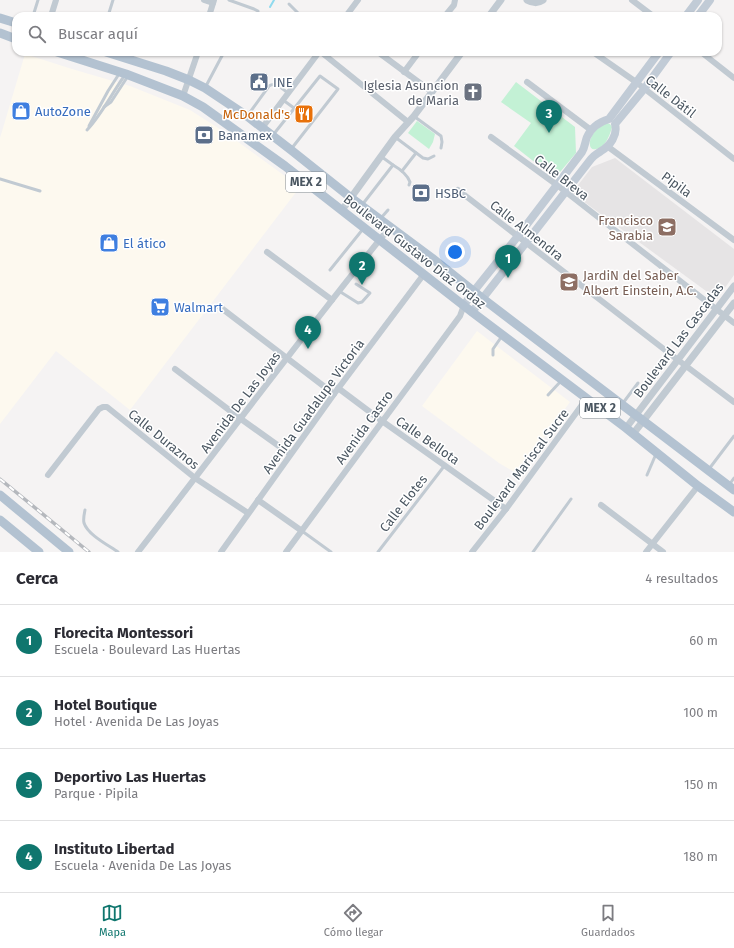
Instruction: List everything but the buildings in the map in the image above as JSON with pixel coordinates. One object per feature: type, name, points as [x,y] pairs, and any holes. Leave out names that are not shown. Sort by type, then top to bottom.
[{"type":"main road","points":[[689,12],[698,0]]},
{"type":"main road","points":[[701,12],[710,0]]},
{"type":"main road","points":[[0,18],[12,22]]},
{"type":"main road","points":[[0,33],[12,38]]},
{"type":"main road","name":"Boulevard Gustavo Díaz Ordaz","points":[[71,56],[125,73],[183,96],[203,107],[239,132],[342,210],[472,312],[587,398],[698,486],[734,512]]},
{"type":"main road","name":"Boulevard Gustavo Díaz Ordaz","points":[[119,56],[189,80],[205,88],[247,116],[361,206],[432,258],[482,298],[731,488]]},
{"type":"main road","points":[[612,122],[636,82],[656,56]]},
{"type":"main road","points":[[464,305],[584,148],[591,130],[598,124],[612,122],[644,89],[668,56]]},
{"type":"main road","points":[[472,312],[594,155],[607,146],[616,133],[616,129],[612,122]]},
{"type":"main road","points":[[584,148],[589,153],[594,155]]},
{"type":"main road","points":[[0,495],[69,552]]},
{"type":"main road","points":[[0,520],[39,552]]},
{"type":"street","points":[[52,12],[56,0]]},
{"type":"street","points":[[204,0],[213,1],[210,12]]},
{"type":"street","points":[[349,12],[358,0]]},
{"type":"street","points":[[448,12],[454,5],[455,0]]},
{"type":"street","points":[[491,12],[501,0]]},
{"type":"street","points":[[527,0],[531,2],[541,1]]},
{"type":"street","points":[[632,0],[648,12]]},
{"type":"street","points":[[183,96],[197,56]]},
{"type":"street","points":[[262,128],[317,56]]},
{"type":"street","points":[[325,56],[408,122]]},
{"type":"street","points":[[383,56],[432,92]]},
{"type":"street","points":[[404,72],[416,56]]},
{"type":"street","points":[[342,210],[395,137],[414,116],[459,56]]},
{"type":"street","name":"Calle Dátil","points":[[599,56],[636,82],[734,159]]},
{"type":"street","points":[[705,56],[734,78]]},
{"type":"street","points":[[527,82],[591,130]]},
{"type":"street","name":"Calle Breva","points":[[491,137],[557,185],[734,323]]},
{"type":"street","name":"Pipila","points":[[607,146],[734,240]]},
{"type":"street","name":"Calle Almendra","points":[[458,190],[685,366],[734,402]]},
{"type":"street","name":"Avenida De Las Joyas","points":[[138,552],[241,419],[286,358],[390,226]]},
{"type":"street","points":[[268,252],[332,300]]},
{"type":"street","name":"Avenida Guadalupe Victoria","points":[[221,552],[338,388],[424,274]]},
{"type":"street","name":"Boulevard Las Cascadas","points":[[629,431],[678,360],[734,286]]},
{"type":"street","name":"Boulevard Las Cascadas","points":[[639,418],[685,366],[734,302]]},
{"type":"street","name":"Avenida Castro","points":[[286,552],[460,316],[464,305]]},
{"type":"street","points":[[220,307],[334,394]]},
{"type":"street","points":[[460,316],[472,312]]},
{"type":"street","points":[[175,369],[290,454]]},
{"type":"street","name":"Calle Bellota","points":[[338,388],[506,509]]},
{"type":"street","name":"Boulevard Mariscal Sucre","points":[[472,552],[506,509],[587,398]]},
{"type":"street","name":"Calle Duraznos","points":[[48,475],[99,409],[107,407],[195,478],[248,513]]},
{"type":"street","points":[[646,552],[698,486]]},
{"type":"street","points":[[258,500],[302,531]]},
{"type":"street","points":[[601,505],[663,552]]},
{"type":"lane","points":[[34,12],[38,0]]},
{"type":"lane","points":[[109,12],[113,0]]},
{"type":"lane","points":[[229,0],[254,9],[258,12]]},
{"type":"lane","points":[[288,4],[297,12]]},
{"type":"lane","points":[[205,88],[222,56]]},
{"type":"lane","points":[[125,73],[96,121],[87,130],[108,91],[125,73]]},
{"type":"lane","points":[[272,135],[320,76],[338,89],[291,150]]},
{"type":"lane","points":[[247,116],[272,84],[275,84],[288,93]]},
{"type":"lane","points":[[283,100],[294,108]]},
{"type":"lane","points":[[414,116],[441,136],[442,142],[440,148]]},
{"type":"lane","points":[[395,137],[423,158],[434,156]]},
{"type":"lane","points":[[402,171],[416,153]]},
{"type":"lane","points":[[381,156],[402,171],[409,179],[410,182],[408,184]]},
{"type":"lane","points":[[361,206],[393,165]]},
{"type":"lane","points":[[0,179],[40,191]]},
{"type":"lane","points":[[380,219],[388,210]]},
{"type":"lane","points":[[330,270],[364,228]]},
{"type":"lane","points":[[339,292],[358,303],[362,302],[370,293],[356,284]]},
{"type":"lane","points":[[493,355],[493,349],[503,335]]},
{"type":"lane","points":[[548,395],[562,379]]},
{"type":"lane","points":[[622,404],[638,383]]},
{"type":"lane","points":[[708,471],[734,436]]},
{"type":"lane","points":[[647,475],[657,453]]},
{"type":"lane","name":"Calle Elotes","points":[[378,552],[445,465]]},
{"type":"lane","points":[[731,488],[734,478]]},
{"type":"lane","points":[[533,552],[572,499]]},
{"type":"lane","points":[[85,510],[84,522],[87,528],[95,536],[118,552]]},
{"type":"lane","points":[[302,531],[331,552]]},
{"type":"shaded area","points":[[24,56],[31,56],[130,86],[190,110],[226,133],[300,187],[130,410],[56,351],[0,424],[0,138]]},
{"type":"shaded area","points":[[615,158],[734,249],[734,275],[717,299],[572,193],[592,167]]},
{"type":"shaded area","points":[[477,331],[570,402],[516,473],[499,463],[422,406]]},
{"type":"green space","points":[[516,82],[575,127],[576,153],[555,178],[514,146],[531,123],[501,102]]},
{"type":"green space","points":[[417,121],[435,134],[429,149],[408,133]]},
{"type":"green space","points":[[607,123],[612,127],[607,141],[599,148],[592,149],[590,140],[592,135],[597,129]]},
{"type":"waterway","points":[[270,7],[274,0]]},
{"type":"railway","points":[[0,479],[89,552]]},
{"type":"place","name":"INE","points":[[259,82]]},
{"type":"place","name":"Iglesia Asuncion de Maria","points":[[473,92]]},
{"type":"place","name":"AutoZone","points":[[21,111]]},
{"type":"place","name":"McDonald's","points":[[304,114]]},
{"type":"place","name":"Deportivo Las Huertas","points":[[549,133]]},
{"type":"place","name":"Banamex","points":[[204,135]]},
{"type":"place","name":"HSBC","points":[[421,193]]},
{"type":"place","name":"Francisco Sarabia","points":[[667,227]]},
{"type":"place","name":"El ático","points":[[109,243]]},
{"type":"place","name":"Florecita Montessori","points":[[508,278]]},
{"type":"place","name":"JardiN del Saber Albert Einstein, A.C.","points":[[569,282]]},
{"type":"place","name":"Hotel Boutique","points":[[362,285]]},
{"type":"place","name":"Walmart","points":[[160,307]]},
{"type":"place","name":"Instituto Libertad","points":[[308,349]]}]
